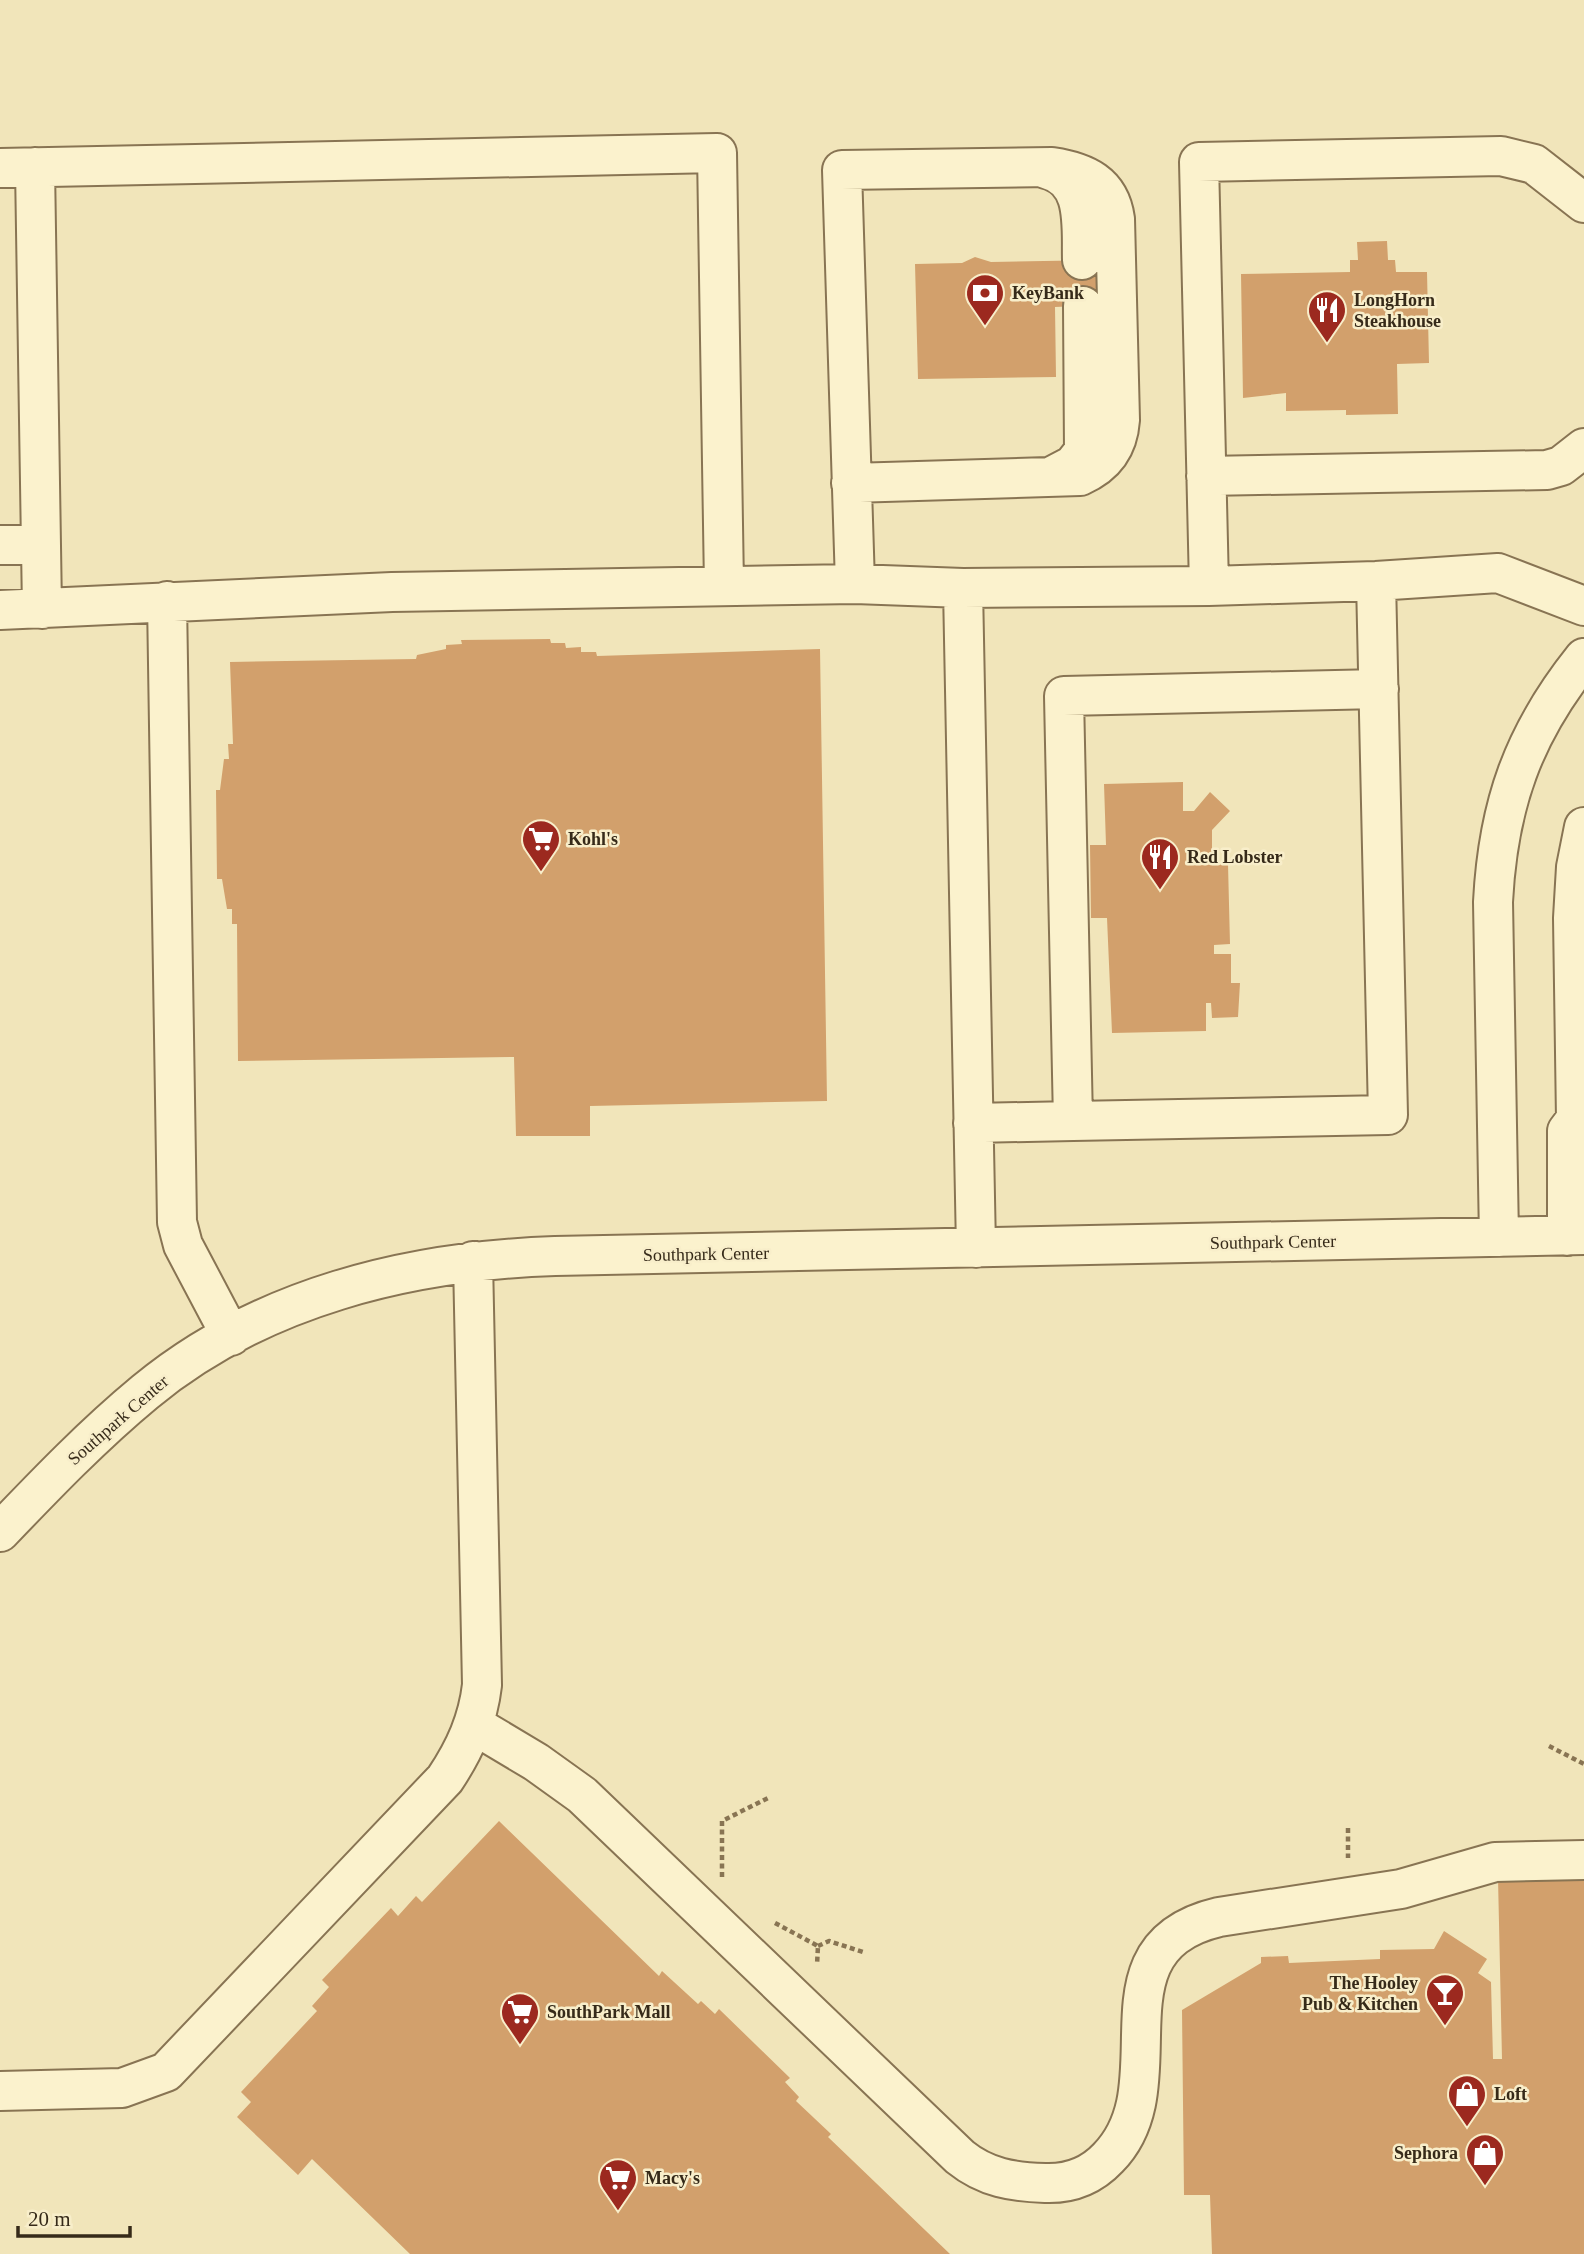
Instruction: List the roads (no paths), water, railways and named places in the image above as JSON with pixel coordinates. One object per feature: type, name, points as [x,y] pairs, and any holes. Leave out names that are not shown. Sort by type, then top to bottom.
[{"type":"street","points":[[42,610],[41,545],[17,168],[717,153],[724,586]]},
{"type":"street","points":[[1209,586],[1199,162],[1501,156],[1534,164],[1584,203]]},
{"type":"street","points":[[1034,166],[1062,176],[1076,193],[1081,205],[1082,260]]},
{"type":"street","points":[[851,483],[1080,476],[1103,462],[1115,445],[1120,420],[1113,203],[1105,190],[1082,172],[1034,166],[842,170],[851,483],[855,584]]},
{"type":"street","points":[[1040,479],[1065,471],[1080,460],[1084,451],[1083,306]]},
{"type":"street","points":[[1206,477],[1547,470],[1561,466],[1584,448]]},
{"type":"street","points":[[0,545],[41,545]]},
{"type":"street","points":[[0,610],[350,593],[855,584],[963,588],[1209,586],[1376,581],[1498,573],[1584,606]]},
{"type":"street","points":[[973,1123],[1388,1115],[1376,581]]},
{"type":"street","points":[[963,588],[976,1248]]},
{"type":"street","points":[[167,601],[177,1222],[183,1245],[231,1336]]},
{"type":"street","points":[[1499,1237],[1493,902],[1497,853],[1508,800],[1536,726],[1584,657]]},
{"type":"street","points":[[1073,1121],[1064,696],[1379,689]]},
{"type":"street","name":"Southpark Center","points":[[0,1532],[75,1456],[146,1391],[231,1336],[295,1306],[365,1281],[418,1269],[473,1261],[555,1256],[1575,1236],[1567,1132],[1580,1124],[1573,909],[1576,867],[1584,827]]},
{"type":"street","points":[[0,2091],[122,2088],[166,2072],[445,1779],[474,1725],[480,1702],[482,1668],[473,1261]]},
{"type":"street","points":[[474,1725],[536,1762],[582,1795],[960,2157],[981,2172],[1017,2182],[1059,2183],[1075,2180],[1098,2167],[1123,2141],[1140,2096],[1140,2003],[1144,1980],[1163,1948],[1192,1924],[1219,1917],[1401,1889],[1495,1862],[1584,1860]]},
{"type":"place","name":"KeyBank","points":[[985,327]]},
{"type":"place","name":"LongHorn Steakhouse","points":[[1327,344]]},
{"type":"place","name":"Kohl's","points":[[541,873]]},
{"type":"place","name":"Red Lobster","points":[[1160,891]]},
{"type":"place","name":"The Hooley Pub & Kitchen","points":[[1445,2027]]},
{"type":"place","name":"SouthPark Mall","points":[[520,2046]]},
{"type":"place","name":"Loft","points":[[1467,2128]]},
{"type":"place","name":"Sephora","points":[[1485,2187]]},
{"type":"place","name":"Macy's","points":[[618,2212]]}]
